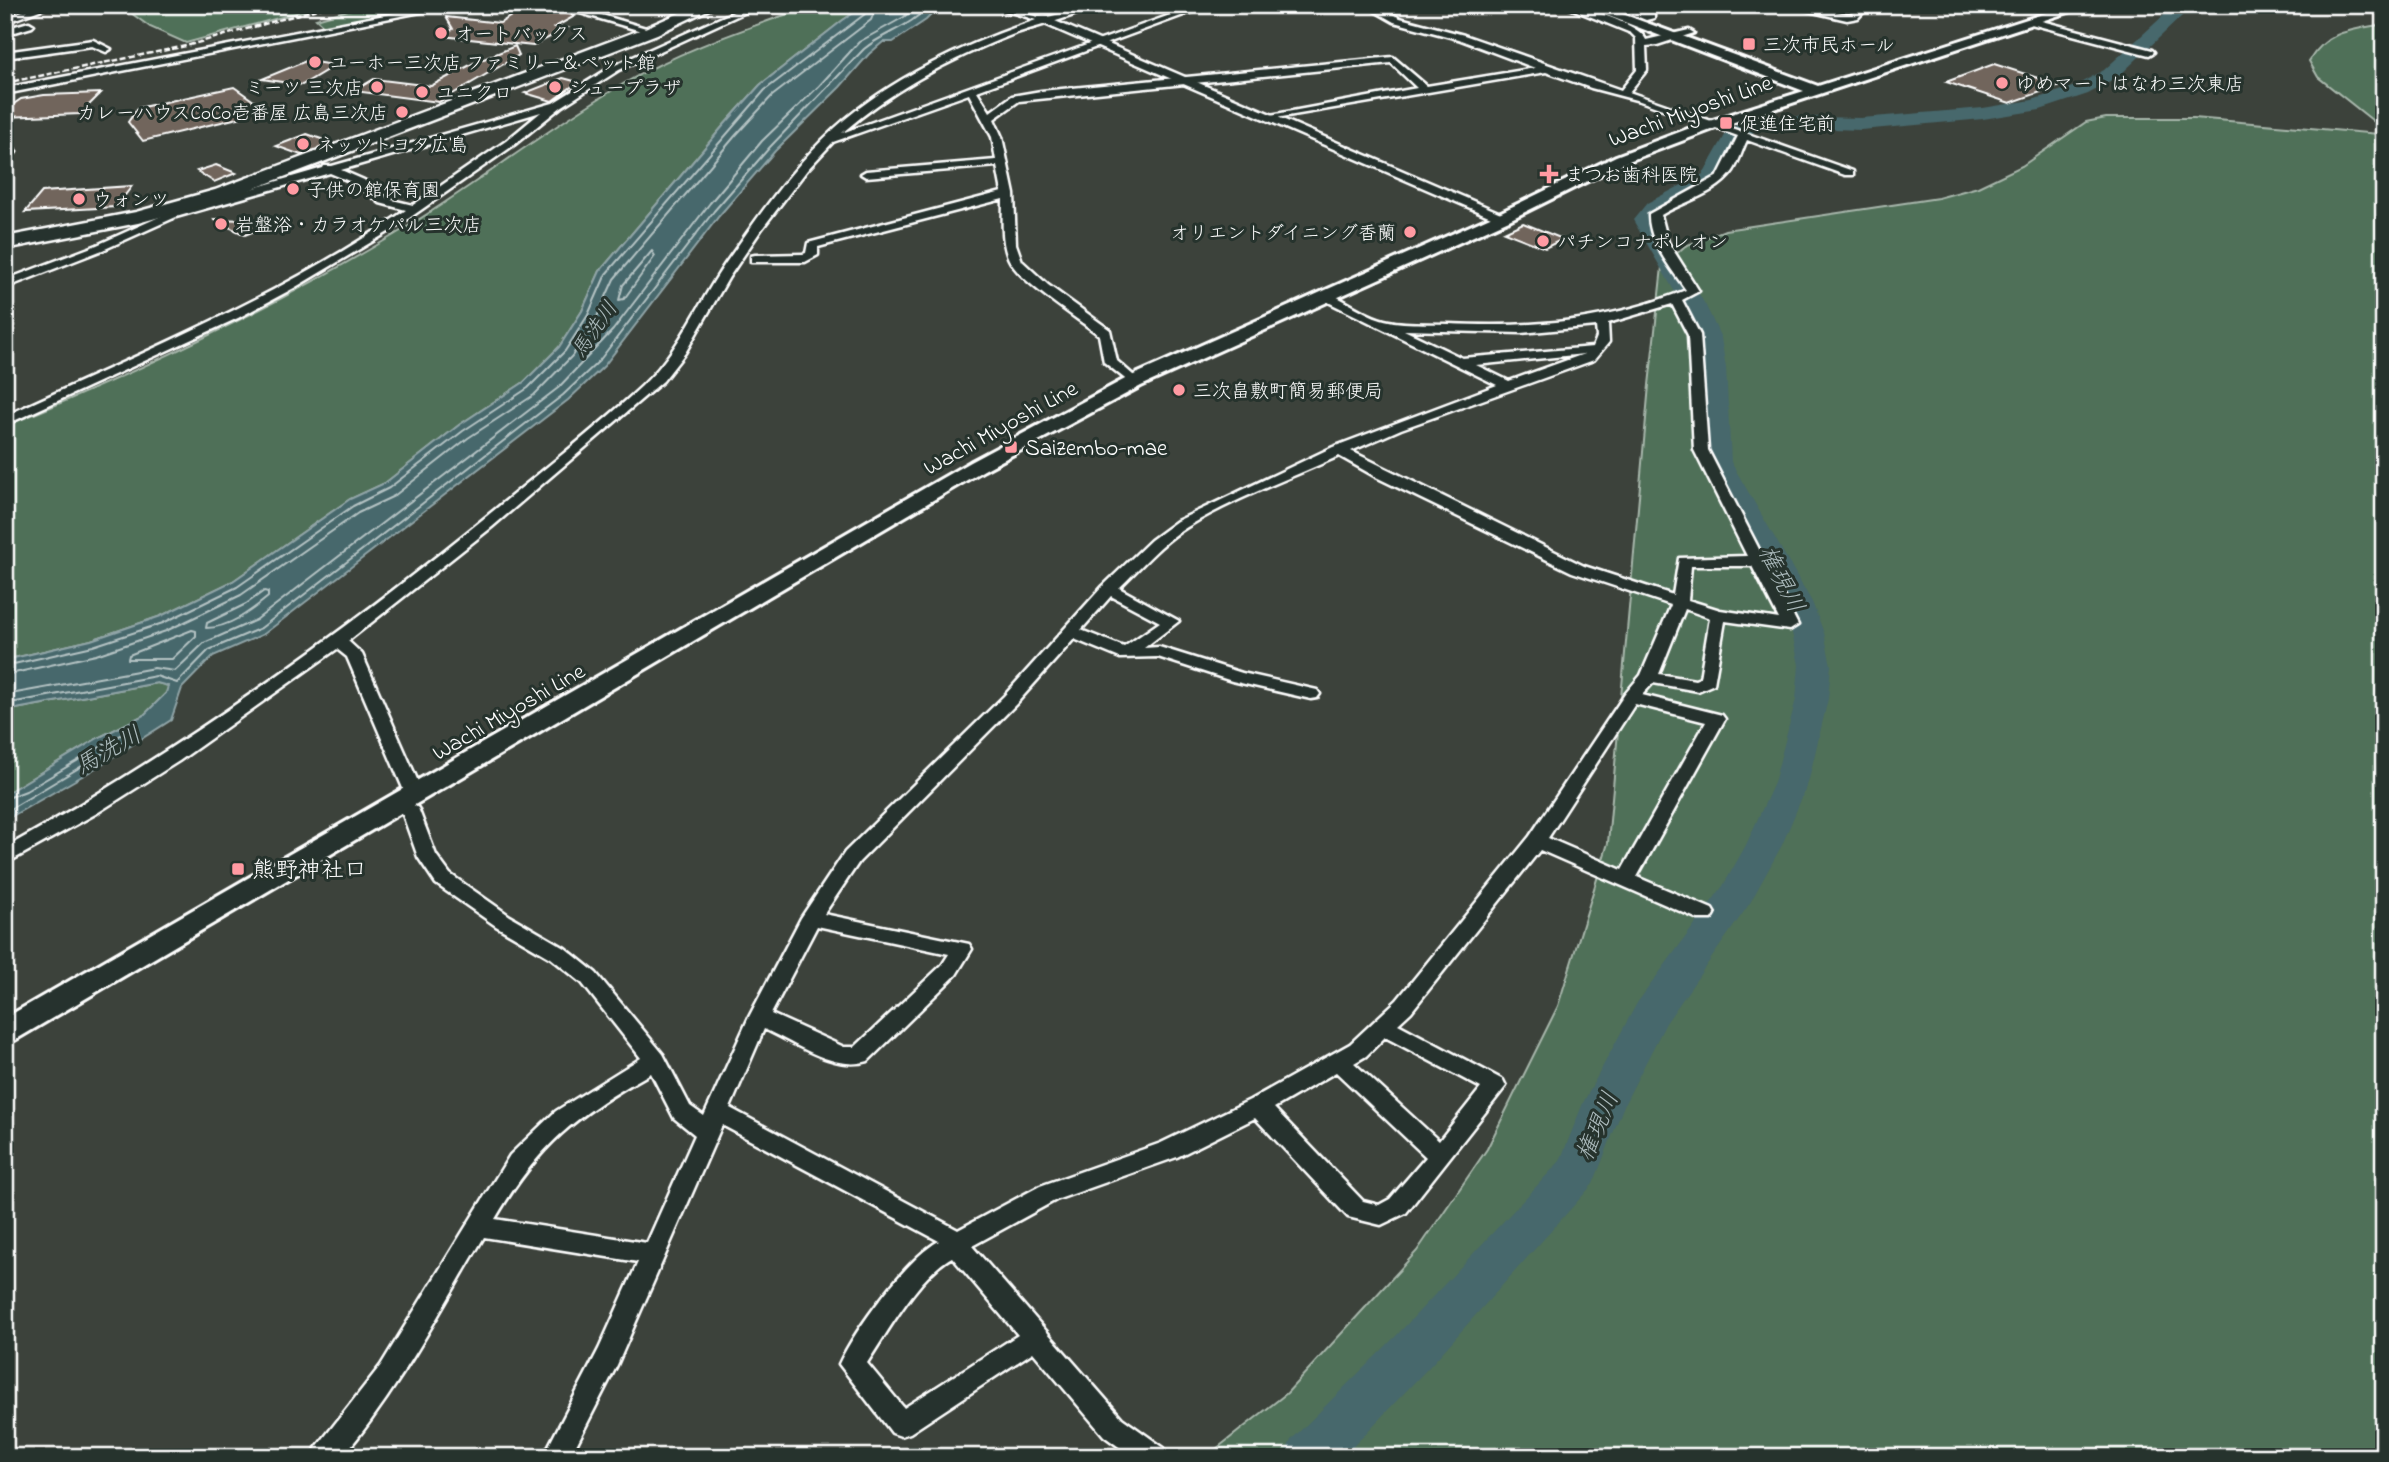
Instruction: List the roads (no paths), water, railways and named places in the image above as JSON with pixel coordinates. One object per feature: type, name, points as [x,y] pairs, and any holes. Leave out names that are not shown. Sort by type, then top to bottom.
[{"type":"highway","points":[[646,29],[697,5]]},
{"type":"highway","points":[[5,240],[138,217],[221,194],[711,5]]},
{"type":"main road","points":[[1586,5],[1683,35],[1818,91]]},
{"type":"main road","name":"Wachi Miyoshi Line","points":[[5,1032],[989,460],[1133,382],[1503,217],[1621,159],[1818,91],[2084,5]]},
{"type":"street","points":[[5,91],[452,5]]},
{"type":"street","points":[[557,5],[646,29]]},
{"type":"street","points":[[5,421],[234,315],[353,249],[415,209],[530,129],[557,105],[616,68],[757,5]]},
{"type":"street","points":[[993,5],[1038,18],[1101,43],[1503,217]]},
{"type":"street","points":[[5,858],[86,814],[226,723],[338,642],[599,430],[671,364],[730,266],[811,160],[851,120],[896,87],[940,62],[1038,18],[1091,5]]},
{"type":"street","points":[[830,140],[1207,5]]},
{"type":"street","points":[[1367,5],[1389,17],[1461,37],[1594,86],[1624,92],[1849,173]]},
{"type":"street","points":[[1566,5],[1634,31],[1642,37],[1642,70],[1624,92]]},
{"type":"street","points":[[1613,5],[1649,19],[1650,11],[1645,5]]},
{"type":"street","points":[[1787,5],[1847,17],[1855,16],[1864,7],[1860,5]]},
{"type":"street","points":[[5,20],[46,6]]},
{"type":"street","points":[[2034,22],[2146,51]]},
{"type":"street","points":[[5,32],[29,25]]},
{"type":"street","points":[[1643,43],[1683,35]]},
{"type":"street","points":[[5,55],[93,43],[106,49]]},
{"type":"street","points":[[989,118],[1016,98],[1392,60],[1425,90]]},
{"type":"street","points":[[1270,116],[1545,69]]},
{"type":"street","points":[[972,91],[997,137],[1008,194],[1010,244],[1016,262],[1044,288],[1105,333],[1111,362],[1133,382]]},
{"type":"street","points":[[5,284],[101,247],[221,194],[421,145],[557,105]]},
{"type":"street","points":[[1389,325],[1478,329],[1542,328],[1601,321],[1693,291],[1653,220],[1656,214],[1711,185],[1728,171],[1742,134]]},
{"type":"street","points":[[5,141],[11,152],[5,161]]},
{"type":"street","points":[[866,174],[1000,163]]},
{"type":"street","points":[[328,169],[360,182],[384,201],[415,209]]},
{"type":"street","points":[[755,260],[805,258],[812,255],[812,245],[1008,194]]},
{"type":"street","points":[[1326,296],[1508,386]]},
{"type":"street","points":[[1338,450],[1381,474],[1578,569],[1718,615],[1790,625],[1701,450],[1694,335],[1677,297]]},
{"type":"street","points":[[556,1457],[608,1357],[759,1017],[811,918],[852,857],[1010,700],[1109,589],[1156,543],[1182,524],[1237,496],[1396,426],[1571,365],[1601,349],[1604,337],[1601,321]]},
{"type":"street","points":[[1461,362],[1601,349]]},
{"type":"street","points":[[1037,1336],[901,1424],[852,1364],[891,1307],[931,1257],[1048,1193],[1169,1150],[1258,1106],[1358,1050],[1404,1006],[1537,841],[1631,698],[1649,677],[1680,602],[1684,561],[1759,561]]},
{"type":"street","points":[[1109,589],[1171,621],[1126,654]]},
{"type":"street","points":[[1649,677],[1698,686],[1708,680],[1718,615]]},
{"type":"street","points":[[1070,632],[1126,654],[1159,653],[1238,677],[1311,694]]},
{"type":"street","points":[[338,642],[354,654],[427,857],[443,879],[503,921],[558,953],[589,978],[655,1060],[682,1112],[713,1122],[947,1234],[1113,1427],[1155,1457]]},
{"type":"street","points":[[1626,880],[1716,719],[1631,698]]},
{"type":"street","points":[[1537,841],[1705,914]]},
{"type":"street","points":[[759,1017],[842,1055],[860,1055],[949,970],[962,949],[811,918]]},
{"type":"street","points":[[1258,1106],[1356,1210],[1381,1215],[1398,1206],[1495,1086],[1384,1026]]},
{"type":"street","points":[[325,1457],[349,1430],[384,1380],[519,1161],[549,1131],[617,1081],[655,1060]]},
{"type":"street","points":[[1339,1062],[1440,1156]]},
{"type":"street","points":[[478,1226],[654,1254]]},
{"type":"water","name":"馬洗川","points":[[866,5],[941,5],[926,20],[893,42],[883,42],[869,54],[840,87],[775,151],[719,216],[604,366],[568,400],[264,634],[213,656],[182,688],[171,720],[91,771],[5,820],[5,794],[98,738],[144,715],[166,693],[168,686],[157,683],[5,711],[5,660],[91,640],[161,616],[233,581],[350,499],[385,483],[459,425],[524,382],[559,347],[582,311],[600,271],[760,85]]},
{"type":"waterway","name":"権現川","points":[[1309,1457],[1413,1351],[1578,1171],[1604,1103],[1651,1014],[1737,894],[1764,845],[1791,783],[1812,699],[1815,665],[1808,633],[1797,602],[1717,462],[1712,354],[1708,338],[1694,306],[1644,220],[1662,203],[1695,189],[1710,179],[1717,171],[1735,134],[1751,125],[1777,121],[1853,125],[2009,110],[2058,99],[2081,90],[2121,67],[2140,45],[2174,15],[2164,5]]},
{"type":"railway","points":[[5,83],[186,46],[332,5]]},
{"type":"place","name":"オートバックス","points":[[441,33]]},
{"type":"place","name":"三次市民ホール","points":[[1749,44]]},
{"type":"place","name":"ユーホー三次店 ファミリー＆ペット館","points":[[315,62]]},
{"type":"place","name":"ゆめマートはなわ三次東店","points":[[2002,83]]},
{"type":"place","name":"ミーツ 三次店","points":[[377,87]]},
{"type":"place","name":"シュープラザ","points":[[555,87]]},
{"type":"place","name":"ユニクロ","points":[[422,92]]},
{"type":"place","name":"カレーハウスCoCo壱番屋 広島三次店","points":[[402,112]]},
{"type":"place","name":"促進住宅前","points":[[1726,123]]},
{"type":"place","name":"ネッツトヨタ広島","points":[[303,144]]},
{"type":"place","name":"まつお歯科医院","points":[[1549,174]]},
{"type":"place","name":"子供の館保育園","points":[[293,189]]},
{"type":"place","name":"ウォンツ","points":[[79,199]]},
{"type":"place","name":"岩盤浴・カラオケパル三次店","points":[[221,224]]},
{"type":"place","name":"オリエントダイニング香蘭","points":[[1410,232]]},
{"type":"place","name":"パチンコナポレオン","points":[[1543,241]]},
{"type":"place","name":"三次畠敷町簡易郵便局","points":[[1179,390]]},
{"type":"place","name":"Saizembo-mae","points":[[1011,447]]},
{"type":"place","name":"熊野神社口","points":[[238,869]]}]
